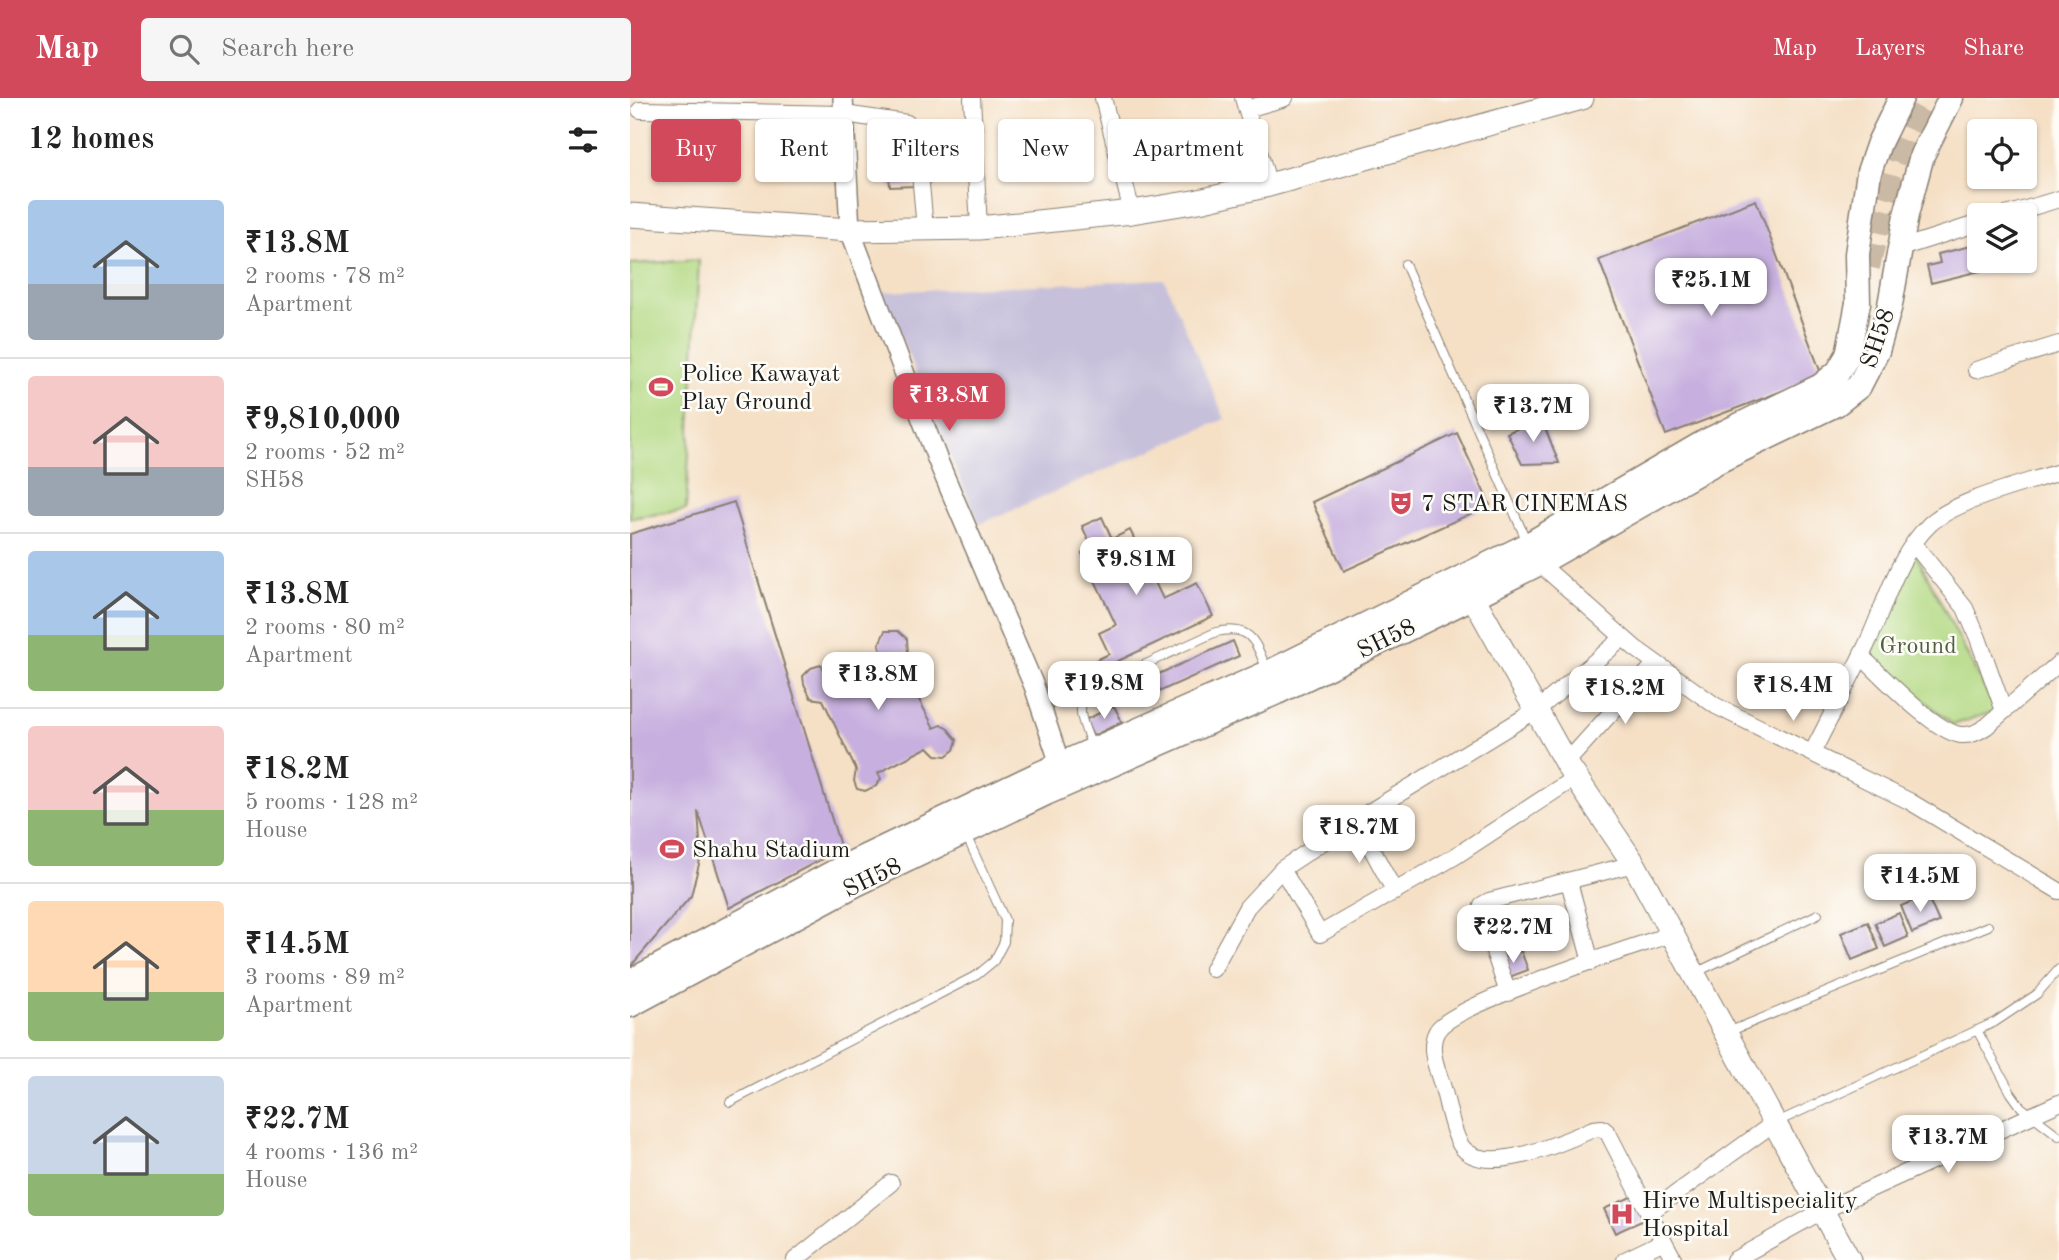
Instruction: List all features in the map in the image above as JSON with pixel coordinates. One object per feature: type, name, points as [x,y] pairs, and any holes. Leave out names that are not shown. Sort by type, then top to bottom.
[{"type":"main road","points":[[630,215],[850,230],[979,228],[1132,212],[1269,186],[1582,98]]},
{"type":"main road","name":"SH58","points":[[630,982],[766,921],[854,886],[965,832],[1098,759],[1273,682],[1716,462],[1821,386],[1838,372],[1848,355],[1858,303],[1857,254],[1869,172],[1879,143],[1901,98]]},
{"type":"main road","name":"SH58","points":[[1768,424],[1836,404],[1859,386],[1877,351],[1906,215],[1922,155],[1951,98]]},
{"type":"main road","points":[[1858,303],[1877,270],[1877,351]]},
{"type":"main road","points":[[1467,587],[1571,770],[1634,864],[1849,1260]]},
{"type":"main road","name":"SH58","points":[[630,1005],[766,921],[844,867],[1060,764],[1098,759]]},
{"type":"street","points":[[972,98],[979,228]]},
{"type":"street","points":[[1103,98],[1132,212]]},
{"type":"street","points":[[1269,186],[1245,104],[1285,98]]},
{"type":"street","points":[[844,106],[850,230],[938,461],[1034,686],[1060,764]]},
{"type":"street","points":[[640,110],[844,106],[898,120],[914,129],[925,229]]},
{"type":"street","points":[[2037,206],[2059,199]]},
{"type":"street","points":[[1901,248],[1967,227]]},
{"type":"street","points":[[1976,370],[2059,344]]},
{"type":"street","points":[[1812,753],[1861,656],[1899,571],[1914,544],[1931,523],[1968,503],[2059,472]]},
{"type":"street","points":[[1914,544],[1965,608],[2004,711]]},
{"type":"street","points":[[1533,554],[1623,638],[1655,664],[1716,706],[1909,801],[2059,891]]},
{"type":"street","points":[[1213,969],[1247,908],[1282,869],[1356,820],[1538,709],[1623,638]]},
{"type":"street","points":[[1861,656],[1938,725],[1960,735],[1975,733],[2059,663]]},
{"type":"street","points":[[1282,869],[1320,934],[1395,892],[1528,810],[1571,770],[1655,664]]},
{"type":"street","points":[[1356,820],[1395,892]]},
{"type":"street","points":[[1508,993],[1481,913],[1482,905],[1634,864]]},
{"type":"street","points":[[1569,882],[1591,961]]},
{"type":"street","points":[[1672,934],[1591,961],[1469,1008],[1447,1020],[1437,1031],[1433,1045],[1460,1143],[1470,1155],[1484,1160],[1509,1158],[1602,1128],[1608,1133],[1674,1260]]},
{"type":"street","points":[[1737,1259],[1822,1211],[2059,1104]]},
{"type":"street","points":[[1649,1213],[1774,1123]]},
{"type":"street","points":[[795,1260],[891,1183]]},
{"type":"street","points":[[1625,1260],[1664,1241]]},
{"type":"lane","points":[[1405,264],[1533,554]]},
{"type":"lane","points":[[1098,759],[1080,714],[1083,696],[1089,690],[1216,632],[1231,629],[1245,632],[1256,644],[1273,682]]},
{"type":"lane","points":[[730,1102],[977,975],[994,961],[1004,943],[1005,920],[965,832]]},
{"type":"lane","points":[[1695,973],[1818,914]]},
{"type":"lane","points":[[1726,1033],[1988,926]]},
{"type":"lane","points":[[1774,1123],[1995,1022],[2037,994],[2059,968]]},
{"type":"lane","points":[[1977,1030],[2011,1093],[2031,1115],[2059,1136]]},
{"type":"shaded area","points":[[1164,279],[1225,419],[979,524],[882,292]]},
{"type":"green space","name":"Police Kawayat Play Ground","points":[[699,260],[686,510],[630,518],[630,264]]},
{"type":"green space","name":"Ground","points":[[1915,552],[1996,711],[1953,725],[1871,656]]},
{"type":"building","points":[[890,182],[914,182],[914,186],[890,187]]},
{"type":"building","points":[[1756,200],[1822,376],[1666,435],[1599,260]]},
{"type":"building","points":[[1967,247],[1967,273],[1972,273],[1931,283],[1927,266],[1940,263],[1938,254]]},
{"type":"building","points":[[1541,418],[1559,463],[1522,464],[1507,433]]},
{"type":"building","name":"7 STAR CINEMAS","points":[[1457,433],[1490,505],[1344,571],[1312,502]]},
{"type":"building","points":[[734,502],[841,849],[729,908],[698,811],[701,856],[691,896],[630,967],[630,534]]},
{"type":"building","points":[[1102,517],[1112,539],[1130,530],[1163,599],[1197,583],[1213,616],[1095,672],[1090,663],[1109,654],[1099,633],[1116,625],[1082,553],[1092,548],[1082,526]]},
{"type":"building","points":[[885,631],[898,631],[907,639],[908,655],[899,662],[934,728],[941,725],[957,740],[954,750],[946,756],[936,755],[928,747],[878,773],[881,779],[876,786],[865,791],[857,789],[854,781],[856,770],[823,700],[811,698],[803,676],[811,668],[821,665],[831,678],[882,655],[879,644]]},
{"type":"building","points":[[1233,641],[1239,656],[1145,698],[1138,683]]},
{"type":"building","points":[[1114,706],[1122,722],[1093,736],[1085,720]]},
{"type":"building","points":[[1927,895],[1939,922],[1912,933],[1901,906]]},
{"type":"building","points":[[1899,913],[1908,937],[1885,947],[1875,923]]},
{"type":"building","points":[[1868,922],[1879,949],[1852,960],[1841,933]]},
{"type":"building","points":[[1521,951],[1528,970],[1504,979],[1497,960]]},
{"type":"building","points":[[1633,1196],[1644,1220],[1615,1233],[1604,1209]]},
{"type":"tunnel","points":[[1868,267],[1897,159],[1924,98]]},
{"type":"place","name":"Police Kawayat Play Ground","points":[[661,387]]},
{"type":"place","name":"7 STAR CINEMAS","points":[[1401,503]]},
{"type":"place","name":"Shahu Stadium","points":[[672,849]]},
{"type":"place","name":"Hirve Multispeciality Hospital","points":[[1622,1214]]}]
